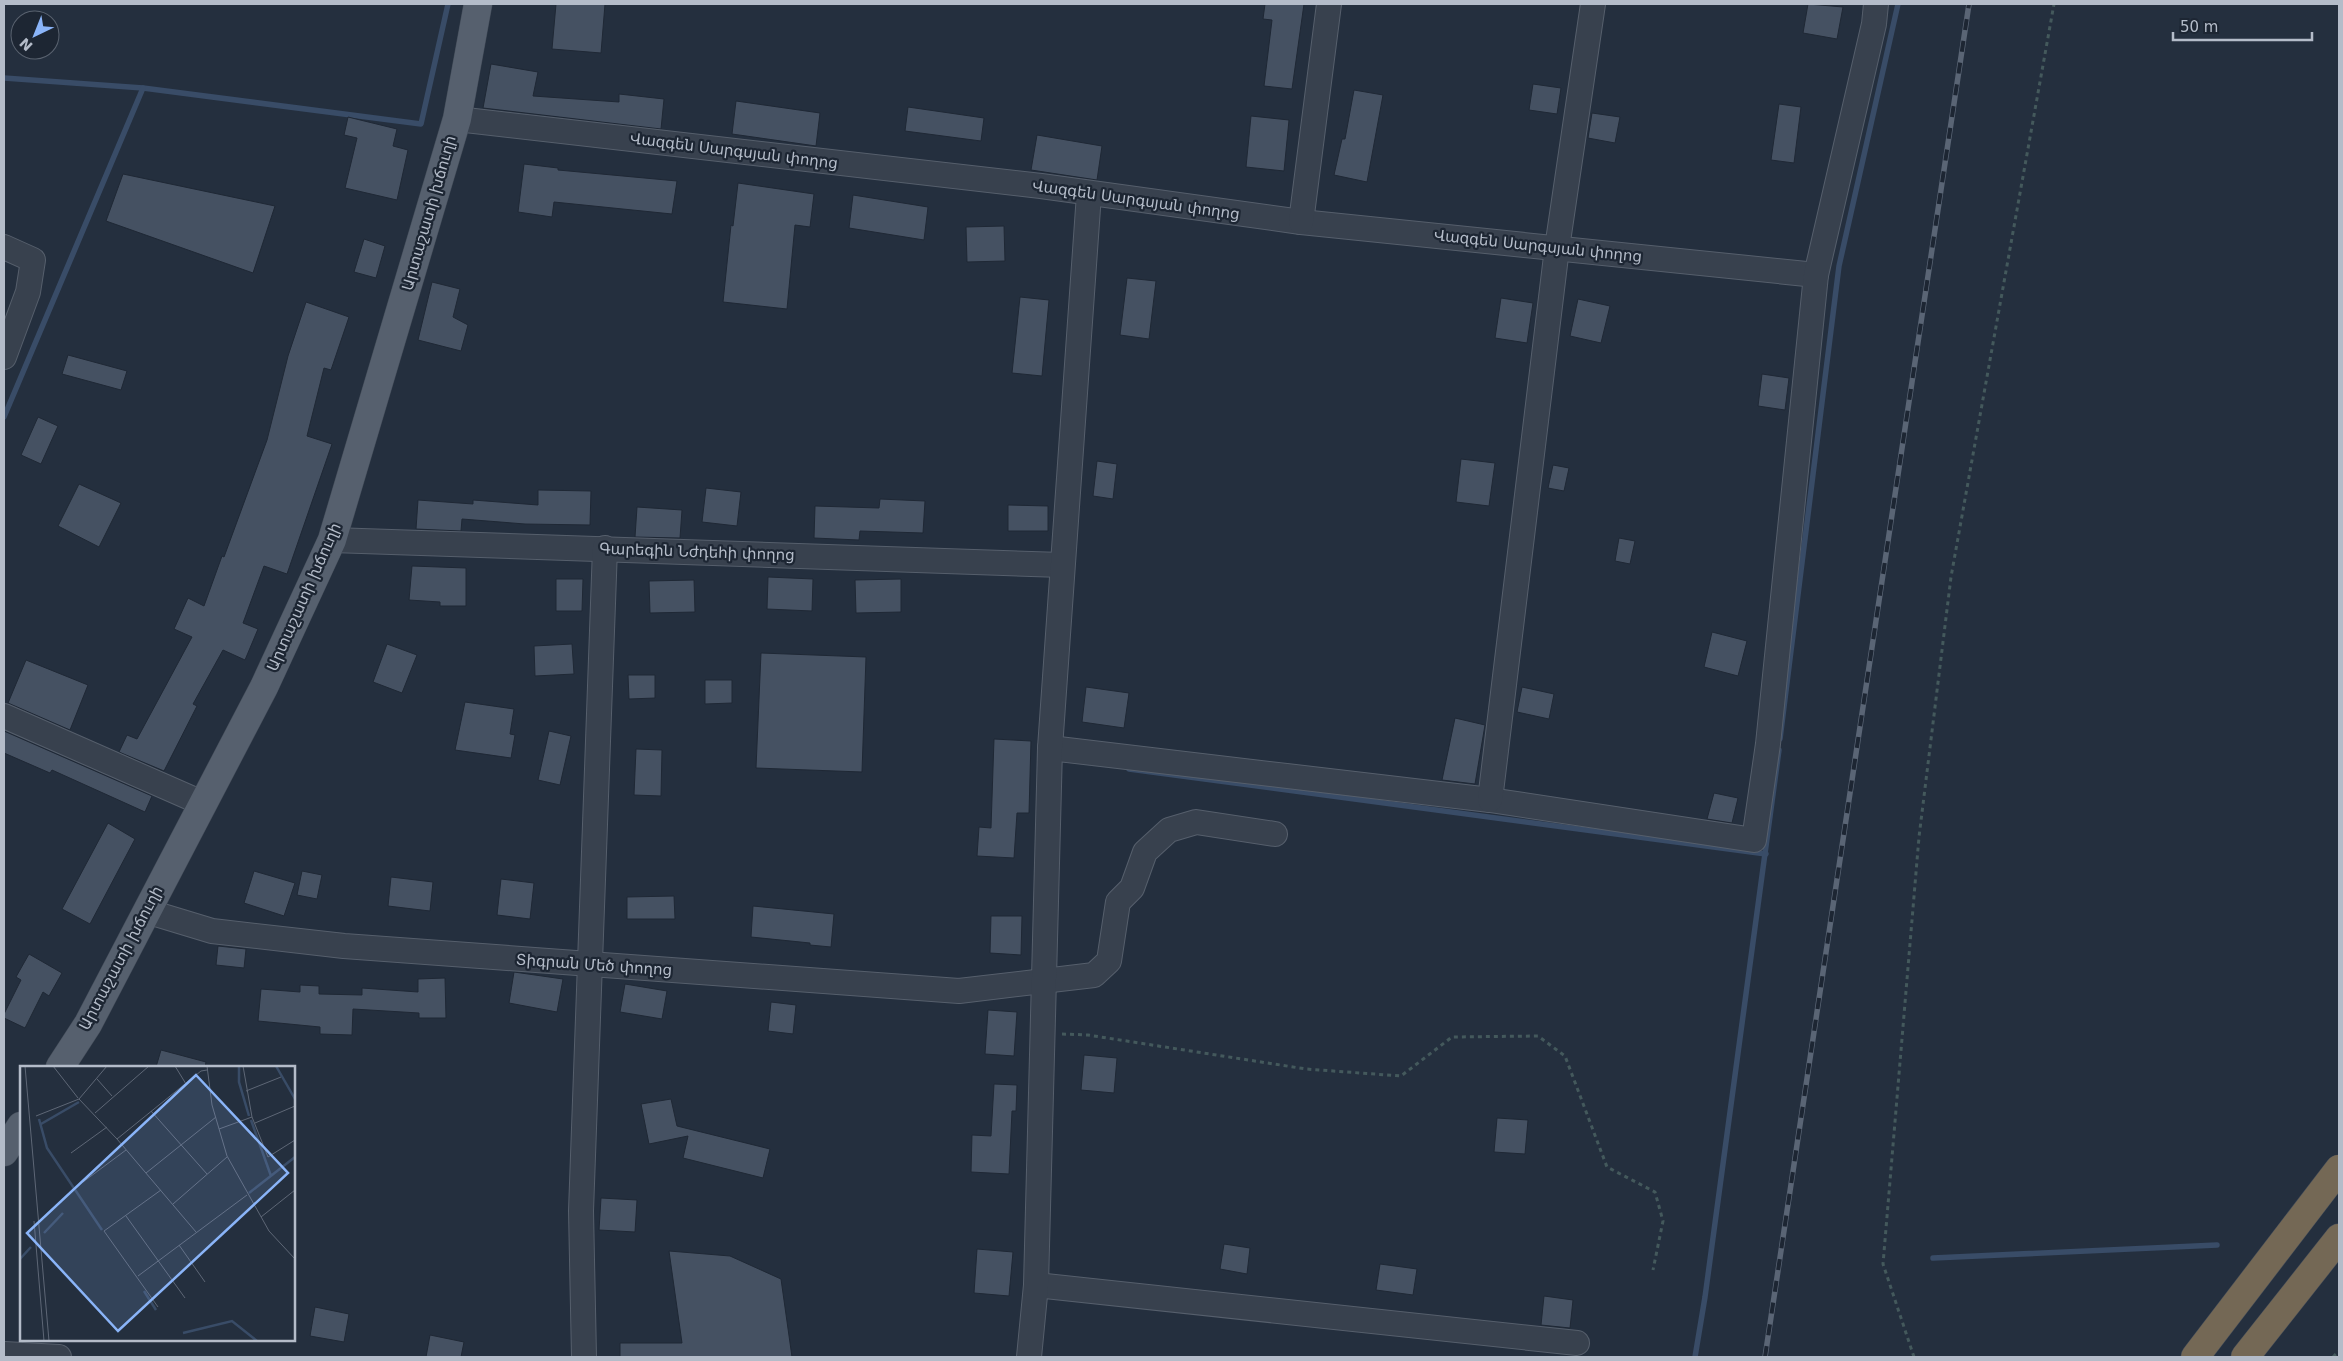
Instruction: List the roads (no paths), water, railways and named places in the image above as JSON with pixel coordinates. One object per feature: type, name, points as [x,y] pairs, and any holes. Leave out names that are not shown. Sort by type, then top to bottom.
[{"type":"highway","points":[[2194,1357],[2339,1169]]},
{"type":"highway","points":[[2245,1357],[2339,1238]]},
{"type":"main road","name":"Արտաշատի խճուղի","points":[[61,1066],[88,1024],[202,802],[264,687],[332,540],[457,119],[478,4]]},
{"type":"main road","points":[[4,1152],[20,1128]]},
{"type":"street","points":[[1301,222],[1329,4]]},
{"type":"street","points":[[1490,800],[1557,248],[1593,4]]},
{"type":"street","points":[[1050,748],[1490,800],[1754,840],[1768,744],[1816,275],[1874,24],[1876,4]]},
{"type":"street","name":"Վազգեն Սարգսյան փողոց","points":[[457,119],[1041,186],[1301,222],[1816,275]]},
{"type":"street","points":[[1029,1357],[1036,1285],[1050,748],[1089,194]]},
{"type":"street","points":[[4,248],[33,260],[28,292],[4,357]]},
{"type":"street","name":"Գարեգին Նժդեհի փողոց","points":[[332,540],[1062,565]]},
{"type":"street","points":[[584,1357],[581,1212],[605,548]]},
{"type":"street","points":[[4,716],[202,802]]},
{"type":"street","name":"Տիգրան Մեծ փողոց","points":[[146,911],[212,931],[344,946],[591,966],[959,991],[1094,975],[1109,962],[1118,902],[1132,888],[1145,852],[1169,830],[1196,822],[1275,834]]},
{"type":"street","points":[[1036,1285],[1577,1343]]},
{"type":"street","points":[[4,1354],[59,1357]]},
{"type":"waterway","points":[[4,78],[143,88],[421,124],[448,4]]},
{"type":"waterway","points":[[1780,739],[1839,266],[1898,4]]},
{"type":"waterway","points":[[4,417],[143,88]]},
{"type":"waterway","points":[[1695,1357],[1705,1297],[1779,750]]},
{"type":"waterway","points":[[1129,769],[1766,854]]},
{"type":"waterway","points":[[1933,1258],[2217,1245]]},
{"type":"railway","points":[[1765,1357],[1969,4]]}]
